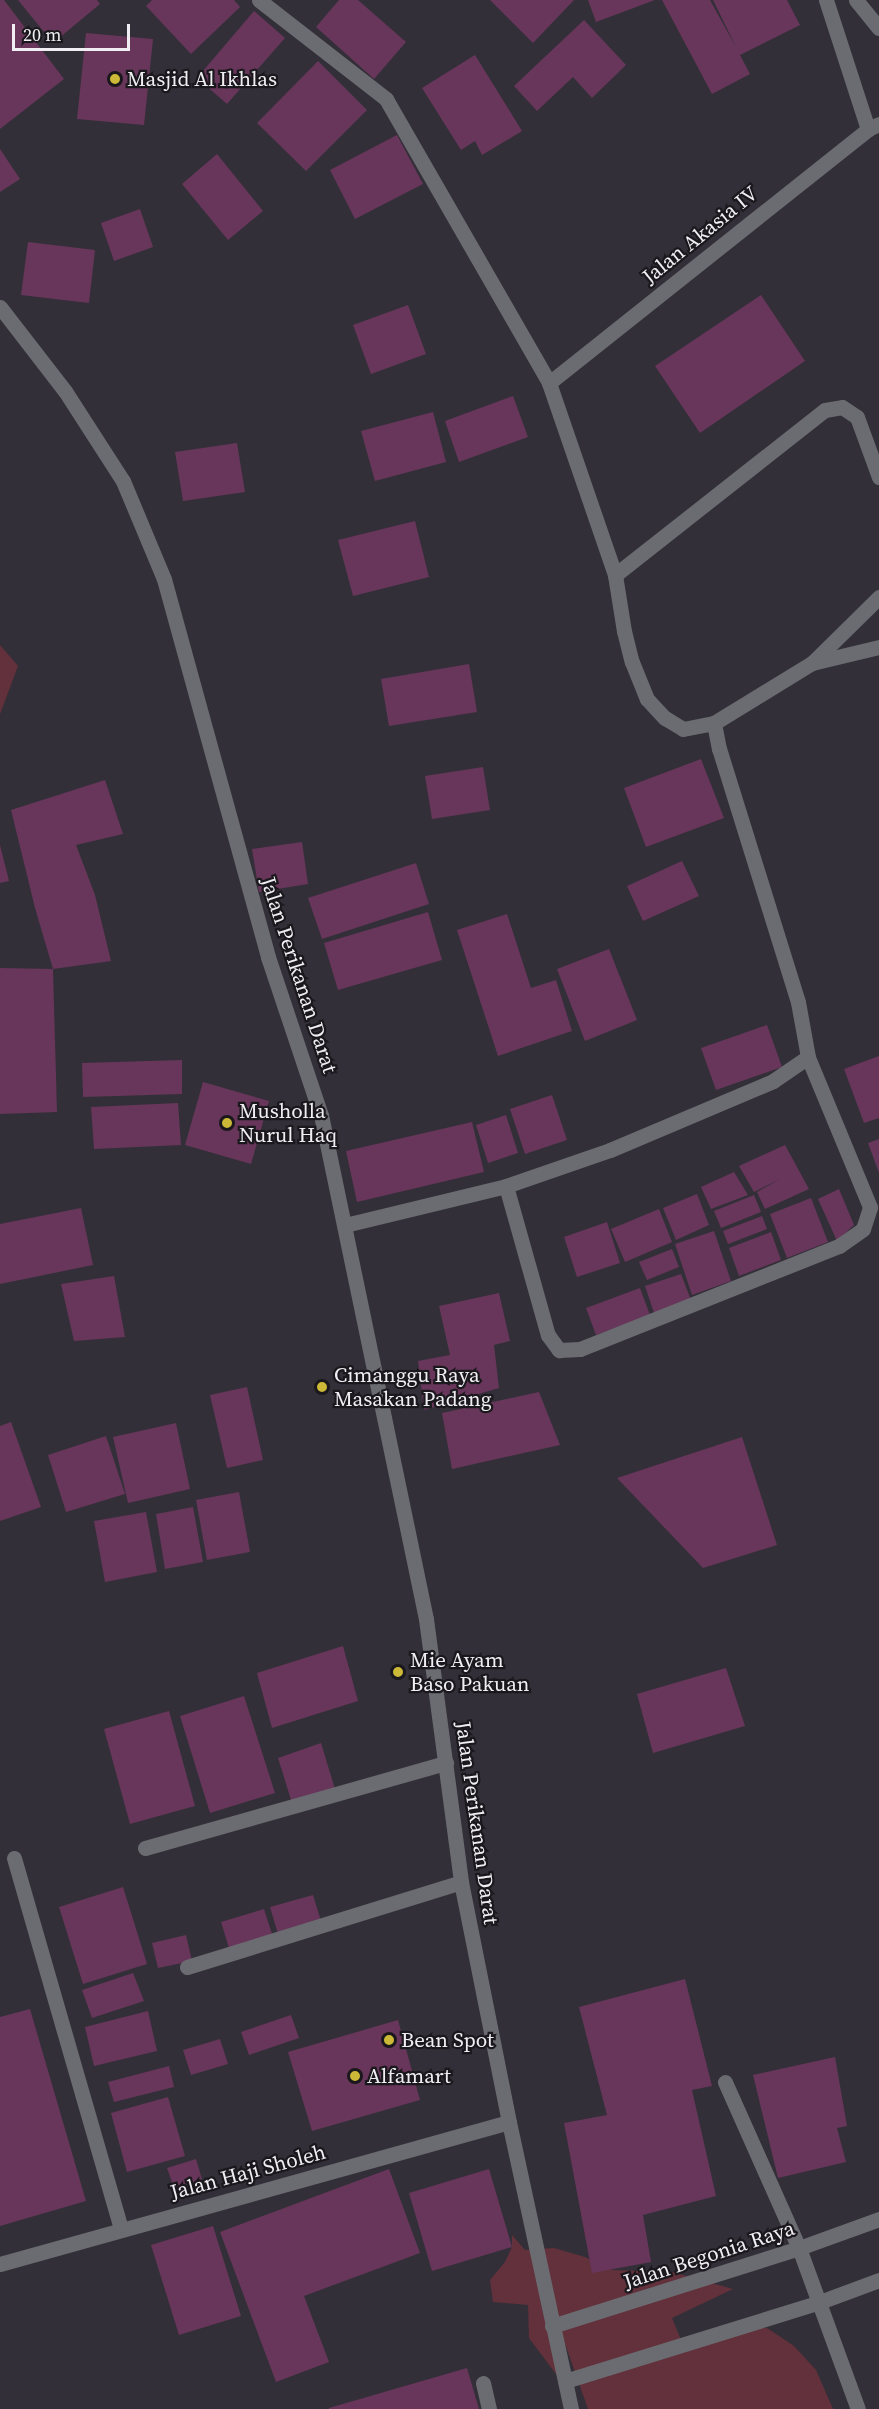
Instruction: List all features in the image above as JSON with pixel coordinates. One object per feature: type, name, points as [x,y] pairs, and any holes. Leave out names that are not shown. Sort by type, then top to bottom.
[{"type":"street","points":[[259,0],[386,99],[549,382],[615,576],[624,631],[647,699],[665,718],[683,729],[714,723],[812,663],[879,597]]},
{"type":"street","points":[[826,0],[873,127]]},
{"type":"street","points":[[856,0],[879,28]]},
{"type":"street","name":"Jalan Akasia IV","points":[[549,382],[873,127]]},
{"type":"street","name":"Jalan Perikanan Darat","points":[[0,307],[65,391],[123,481],[164,579],[268,957],[321,1115],[426,1619],[461,1882],[509,2122],[571,2409]]},
{"type":"street","points":[[615,576],[825,410],[842,406],[856,417],[879,477]]},
{"type":"street","points":[[812,663],[879,647]]},
{"type":"street","points":[[506,1186],[548,1335],[559,1350],[580,1349],[838,1246],[863,1229],[870,1207],[808,1058],[798,1002],[719,749],[714,723]]},
{"type":"street","points":[[345,1225],[506,1186],[610,1150],[773,1081],[808,1058]]},
{"type":"street","points":[[145,1848],[446,1762]]},
{"type":"street","points":[[14,1858],[121,2229]]},
{"type":"street","points":[[187,1967],[461,1882]]},
{"type":"street","points":[[726,2082],[799,2248],[817,2303],[858,2409]]},
{"type":"street","name":"Jalan Haji Sholeh","points":[[0,2264],[509,2122]]},
{"type":"street","name":"Jalan Begonia Raya","points":[[552,2326],[799,2248],[879,2219]]},
{"type":"street","points":[[565,2381],[817,2303],[879,2280]]},
{"type":"street","points":[[483,2383],[489,2409]]},
{"type":"shaded area","points":[[0,645],[18,666],[0,714]]},
{"type":"shaded area","points":[[512,2235],[525,2250],[554,2248],[585,2257],[612,2270],[672,2272],[733,2289],[672,2318],[684,2347],[736,2326],[767,2328],[794,2346],[816,2370],[833,2409],[588,2409],[563,2338],[559,2378],[529,2338],[528,2305],[493,2302],[490,2280],[505,2262],[512,2247]]},
{"type":"building","points":[[0,0],[4,0],[64,79],[0,129]]},
{"type":"building","points":[[18,0],[97,0],[100,4],[53,43]]},
{"type":"building","points":[[152,0],[234,0],[240,7],[191,54],[146,6]]},
{"type":"building","points":[[339,0],[358,0],[406,42],[374,79],[316,27]]},
{"type":"building","points":[[490,0],[574,0],[533,43]]},
{"type":"building","points":[[588,0],[655,0],[596,22]]},
{"type":"building","points":[[662,0],[710,0],[736,47],[713,0],[787,0],[800,25],[740,55],[750,74],[712,94]]},
{"type":"building","points":[[254,11],[285,38],[227,104],[197,78]]},
{"type":"building","points":[[584,20],[626,65],[592,98],[573,77],[537,111],[514,86]]},
{"type":"building","name":"Masjid Al Ikhlas","points":[[86,33],[153,39],[144,125],[77,119]]},
{"type":"building","points":[[475,55],[522,131],[482,155],[475,141],[461,150],[422,88]]},
{"type":"building","points":[[318,61],[367,110],[306,171],[257,123]]},
{"type":"building","points":[[397,135],[423,184],[355,219],[330,170]]},
{"type":"building","points":[[0,149],[20,179],[0,192]]},
{"type":"building","points":[[217,154],[263,211],[228,240],[182,184]]},
{"type":"building","points":[[140,209],[153,247],[114,261],[101,223]]},
{"type":"building","points":[[28,242],[95,250],[89,303],[21,295]]},
{"type":"building","points":[[761,295],[805,361],[700,433],[655,366]]},
{"type":"building","points":[[408,305],[426,354],[371,374],[353,325]]},
{"type":"building","points":[[513,396],[528,437],[459,462],[445,421]]},
{"type":"building","points":[[433,412],[446,462],[375,481],[361,431]]},
{"type":"building","points":[[237,443],[245,492],[183,501],[175,452]]},
{"type":"building","points":[[415,521],[429,577],[353,596],[338,540]]},
{"type":"building","points":[[469,664],[477,712],[389,726],[381,679]]},
{"type":"building","points":[[701,759],[724,818],[646,847],[624,788]]},
{"type":"building","points":[[483,767],[490,810],[432,819],[425,776]]},
{"type":"building","points":[[105,780],[123,834],[76,845],[95,895],[111,961],[53,969],[35,908],[11,810]]},
{"type":"building","points":[[302,842],[308,884],[259,892],[252,849]]},
{"type":"building","points":[[0,845],[9,881],[0,883]]},
{"type":"building","points":[[682,861],[699,896],[643,921],[627,886]]},
{"type":"building","points":[[416,863],[429,904],[322,939],[308,898]]},
{"type":"building","points":[[428,912],[442,960],[338,990],[324,943]]},
{"type":"building","points":[[507,914],[531,988],[556,980],[572,1031],[498,1056],[457,930]]},
{"type":"building","points":[[609,949],[637,1020],[585,1041],[557,969]]},
{"type":"building","points":[[0,968],[53,969],[57,1112],[0,1114]]},
{"type":"building","points":[[767,1025],[782,1067],[716,1090],[701,1048]]},
{"type":"building","points":[[879,1056],[879,1118],[864,1123],[844,1069]]},
{"type":"building","points":[[182,1060],[182,1094],[83,1097],[82,1063]]},
{"type":"building","name":"Musholla Nurul Haq","points":[[203,1082],[269,1101],[251,1164],[185,1145]]},
{"type":"building","points":[[552,1095],[567,1140],[525,1154],[510,1109]]},
{"type":"building","points":[[178,1103],[181,1145],[94,1149],[91,1107]]},
{"type":"building","points":[[506,1115],[518,1153],[488,1163],[476,1125]]},
{"type":"building","points":[[472,1122],[484,1172],[357,1202],[346,1151]]},
{"type":"building","points":[[879,1139],[879,1173],[868,1143]]},
{"type":"building","points":[[785,1145],[809,1189],[765,1209],[757,1192],[780,1179],[754,1192],[739,1166]]},
{"type":"building","points":[[734,1172],[748,1195],[711,1209],[701,1187]]},
{"type":"building","points":[[839,1189],[854,1225],[837,1241],[818,1199]]},
{"type":"building","points":[[697,1194],[709,1225],[676,1240],[663,1208]]},
{"type":"building","points":[[754,1195],[761,1212],[721,1228],[714,1211]]},
{"type":"building","points":[[811,1198],[828,1242],[787,1258],[770,1214]]},
{"type":"building","points":[[81,1208],[93,1265],[0,1284],[0,1224]]},
{"type":"building","points":[[659,1209],[672,1242],[625,1262],[611,1229]]},
{"type":"building","points":[[762,1216],[767,1229],[728,1244],[723,1231]]},
{"type":"building","points":[[607,1222],[620,1263],[577,1277],[564,1237]]},
{"type":"building","points":[[714,1231],[731,1281],[692,1295],[675,1244]]},
{"type":"building","points":[[771,1232],[781,1260],[739,1276],[729,1248]]},
{"type":"building","points":[[672,1249],[679,1267],[647,1280],[639,1262]]},
{"type":"building","points":[[681,1274],[691,1300],[654,1313],[645,1286]]},
{"type":"building","points":[[114,1276],[125,1337],[74,1341],[61,1284]]},
{"type":"building","points":[[640,1288],[650,1315],[596,1335],[586,1308]]},
{"type":"building","points":[[499,1293],[510,1341],[494,1345],[499,1388],[424,1410],[418,1361],[450,1355],[439,1306]]},
{"type":"building","points":[[247,1387],[263,1460],[227,1468],[210,1395]]},
{"type":"building","points":[[539,1392],[560,1445],[452,1469],[442,1413]]},
{"type":"building","points":[[11,1422],[41,1507],[0,1521],[0,1426]]},
{"type":"building","points":[[176,1423],[190,1489],[128,1503],[113,1437]]},
{"type":"building","points":[[106,1436],[125,1494],[66,1512],[48,1455]]},
{"type":"building","points":[[742,1437],[777,1545],[703,1568],[617,1478]]},
{"type":"building","points":[[239,1492],[250,1552],[207,1560],[196,1500]]},
{"type":"building","points":[[193,1507],[203,1562],[165,1569],[156,1514]]},
{"type":"building","points":[[146,1512],[157,1572],[105,1582],[94,1521]]},
{"type":"building","points":[[343,1646],[358,1701],[272,1728],[257,1673]]},
{"type":"building","points":[[726,1668],[745,1726],[653,1753],[637,1694]]},
{"type":"building","points":[[244,1696],[275,1793],[210,1813],[180,1716]]},
{"type":"building","points":[[169,1711],[195,1806],[130,1824],[104,1729]]},
{"type":"building","points":[[321,1743],[335,1789],[292,1803],[278,1758]]},
{"type":"building","points":[[123,1887],[147,1964],[83,1984],[59,1907]]},
{"type":"building","points":[[313,1895],[321,1921],[278,1934],[270,1907]]},
{"type":"building","points":[[264,1909],[272,1934],[229,1948],[221,1922]]},
{"type":"building","points":[[186,1935],[192,1961],[158,1968],[152,1943]]},
{"type":"building","points":[[133,1973],[144,2001],[92,2018],[82,1990]]},
{"type":"building","points":[[685,1979],[712,2086],[692,2090],[716,2196],[643,2215],[651,2262],[592,2273],[564,2123],[607,2115],[579,2007]]},
{"type":"building","points":[[30,2009],[86,2201],[0,2226],[0,2017]]},
{"type":"building","points":[[148,2011],[157,2051],[94,2066],[85,2027]]},
{"type":"building","points":[[291,2015],[299,2038],[249,2055],[241,2032]]},
{"type":"building","name":"Alfamart","points":[[398,2020],[420,2100],[312,2131],[288,2052]]},
{"type":"building","points":[[220,2039],[228,2064],[191,2075],[183,2050]]},
{"type":"building","points":[[835,2057],[847,2126],[837,2128],[846,2162],[778,2178],[753,2075]]},
{"type":"building","points":[[169,2066],[174,2087],[114,2102],[108,2082]]},
{"type":"building","points":[[168,2097],[185,2156],[127,2172],[111,2113]]},
{"type":"building","points":[[196,2159],[202,2179],[174,2188],[167,2168]]},
{"type":"building","points":[[389,2169],[420,2253],[304,2296],[329,2362],[276,2382],[220,2232]]},
{"type":"building","points":[[489,2169],[512,2247],[432,2271],[409,2193]]},
{"type":"building","points":[[213,2226],[241,2316],[179,2335],[151,2245]]},
{"type":"building","points":[[467,2368],[479,2409],[329,2409],[329,2408]]},
{"type":"place","name":"Masjid Al Ikhlas","points":[[115,79]]},
{"type":"place","name":"Musholla Nurul Haq","points":[[227,1123]]},
{"type":"place","name":"Cimanggu Raya Masakan Padang","points":[[322,1387]]},
{"type":"place","name":"Mie Ayam Baso Pakuan","points":[[398,1672]]},
{"type":"place","name":"Bean Spot","points":[[389,2040]]},
{"type":"place","name":"Alfamart","points":[[355,2076]]}]
